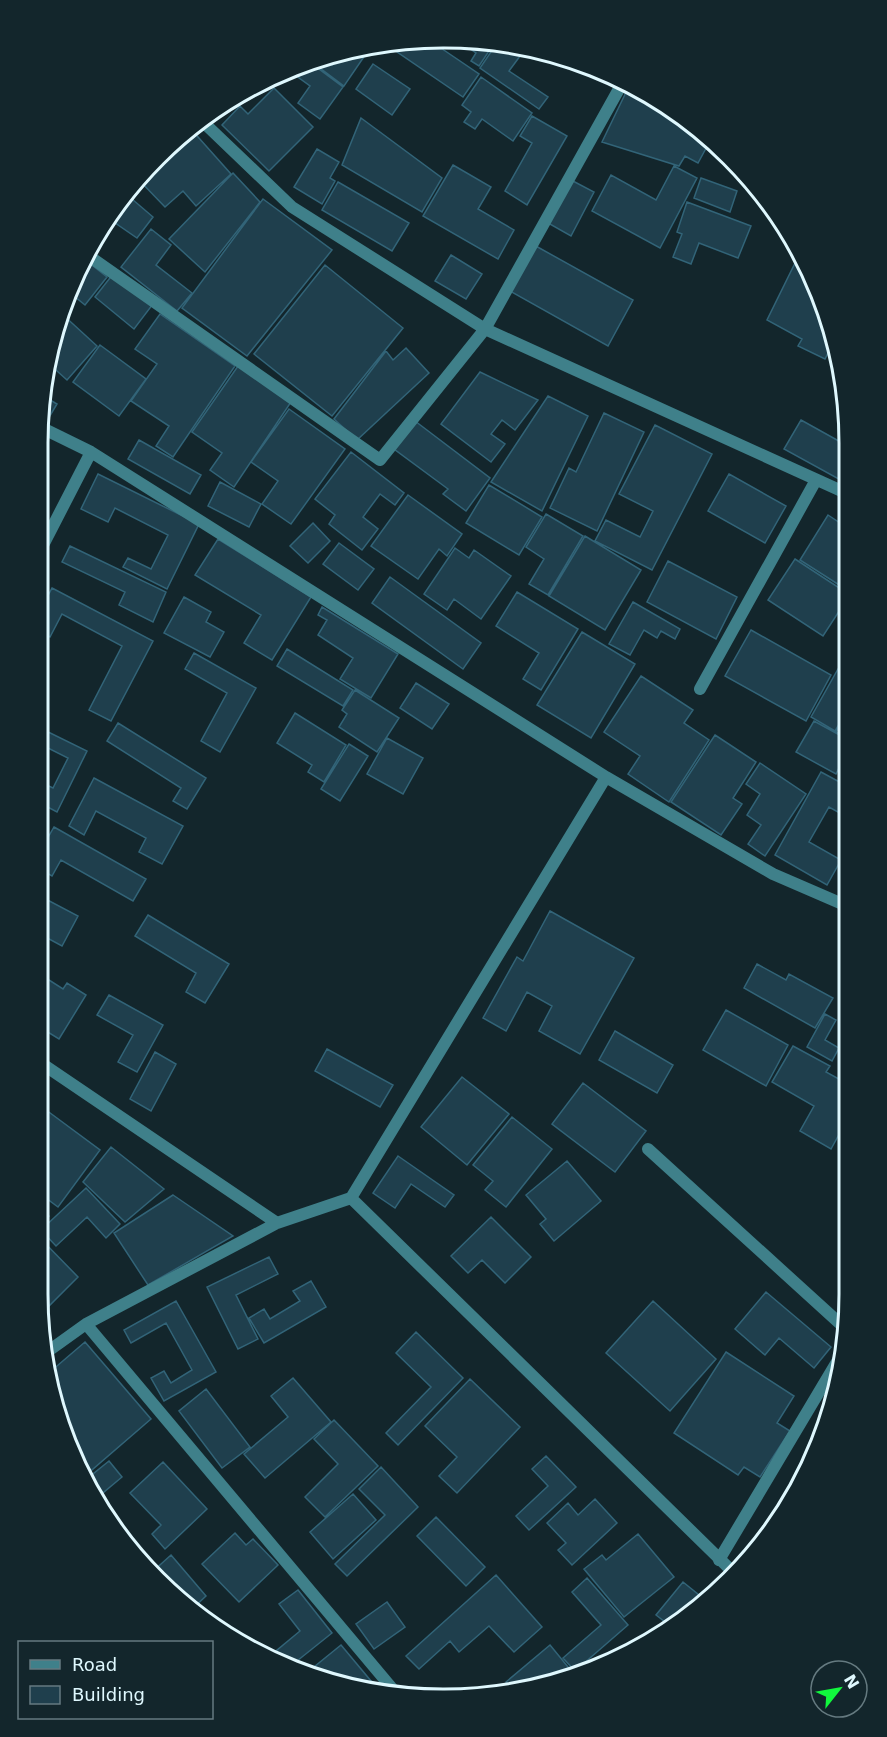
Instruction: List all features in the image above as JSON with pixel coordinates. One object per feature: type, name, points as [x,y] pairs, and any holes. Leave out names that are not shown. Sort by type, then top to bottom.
[{"type":"street","points":[[94,260],[380,460],[485,329],[619,89]]},
{"type":"street","points":[[208,127],[292,207],[485,329],[839,490]]},
{"type":"street","points":[[48,431],[91,452],[606,777],[773,874],[839,902]]},
{"type":"street","points":[[48,536],[91,452]]},
{"type":"street","points":[[700,689],[816,480]]},
{"type":"street","points":[[52,1349],[86,1324],[277,1223],[351,1198],[606,777]]},
{"type":"street","points":[[48,1069],[277,1223]]},
{"type":"street","points":[[648,1149],[838,1322]]},
{"type":"street","points":[[351,1198],[728,1568]]},
{"type":"street","points":[[86,1324],[390,1686]]},
{"type":"street","points":[[719,1560],[831,1372]]},
{"type":"building","points":[[441,48],[479,74],[463,97],[395,51]]},
{"type":"building","points":[[470,49],[489,51],[479,66],[471,61],[476,53]]},
{"type":"building","points":[[492,51],[520,56],[509,71],[548,97],[539,109],[480,68]]},
{"type":"building","points":[[364,56],[344,86],[320,68]]},
{"type":"building","points":[[373,64],[410,89],[392,115],[356,89]]},
{"type":"building","points":[[318,68],[343,87],[320,119],[298,103],[310,86],[297,76]]},
{"type":"building","points":[[481,77],[532,113],[513,141],[482,119],[475,129],[464,122],[471,112],[462,105]]},
{"type":"building","points":[[274,88],[313,127],[269,171],[222,125],[240,106],[248,114]]},
{"type":"building","points":[[626,93],[663,115],[706,148],[698,163],[685,156],[679,166],[602,142]]},
{"type":"building","points":[[532,116],[567,136],[527,205],[505,191],[532,143],[520,136]]},
{"type":"building","points":[[361,118],[442,178],[422,212],[342,165]]},
{"type":"building","points":[[196,135],[231,174],[196,206],[183,191],[165,207],[144,185]]},
{"type":"building","points":[[317,149],[339,162],[330,178],[335,181],[322,204],[294,187]]},
{"type":"building","points":[[453,165],[491,187],[478,209],[514,230],[498,259],[423,216]]},
{"type":"building","points":[[674,166],[697,178],[660,248],[592,211],[611,175],[656,200]]},
{"type":"building","points":[[233,173],[260,202],[205,272],[169,239]]},
{"type":"building","points":[[701,178],[737,191],[730,212],[694,198]]},
{"type":"building","points":[[571,180],[594,192],[571,236],[548,223]]},
{"type":"building","points":[[338,182],[409,223],[392,251],[322,210]]},
{"type":"building","points":[[263,199],[332,250],[247,356],[182,308]]},
{"type":"building","points":[[133,200],[153,217],[137,238],[116,223]]},
{"type":"building","points":[[687,202],[751,226],[738,258],[699,243],[691,264],[673,257],[682,234],[677,232]]},
{"type":"building","points":[[151,229],[171,245],[156,265],[192,293],[177,311],[121,267]]},
{"type":"building","points":[[534,245],[633,300],[608,346],[508,290]]},
{"type":"building","points":[[451,255],[482,274],[466,299],[435,281]]},
{"type":"building","points":[[795,263],[809,292],[826,341],[828,352],[825,359],[798,346],[802,339],[767,320]]},
{"type":"building","points":[[91,265],[107,277],[85,305],[76,298]]},
{"type":"building","points":[[325,265],[403,328],[332,416],[254,354]]},
{"type":"building","points":[[113,274],[153,304],[134,329],[95,297]]},
{"type":"building","points":[[160,314],[235,366],[173,457],[156,446],[169,426],[131,401],[157,364],[135,349]]},
{"type":"building","points":[[68,319],[97,346],[67,380],[55,369]]},
{"type":"building","points":[[100,345],[146,379],[119,416],[73,382]]},
{"type":"building","points":[[406,348],[429,373],[357,440],[334,419],[386,351],[393,360]]},
{"type":"building","points":[[238,366],[291,402],[234,487],[210,470],[222,453],[192,432]]},
{"type":"building","points":[[480,372],[538,400],[515,430],[502,420],[491,434],[505,444],[491,462],[441,424]]},
{"type":"building","points":[[548,396],[588,416],[542,511],[491,482]]},
{"type":"building","points":[[50,400],[57,404],[49,417]]},
{"type":"building","points":[[289,409],[345,449],[291,524],[262,504],[278,481],[251,462]]},
{"type":"building","points":[[604,413],[644,432],[597,531],[550,508],[569,468],[576,472]]},
{"type":"building","points":[[801,420],[839,441],[839,479],[784,449]]},
{"type":"building","points":[[415,421],[490,478],[466,511],[443,494],[448,489],[394,449]]},
{"type":"building","points":[[655,425],[712,454],[652,570],[595,541],[606,520],[640,537],[653,511],[619,494]]},
{"type":"building","points":[[139,440],[201,475],[190,494],[128,459]]},
{"type":"building","points":[[351,452],[404,493],[395,505],[380,494],[363,517],[378,529],[362,550],[329,524],[335,515],[315,499]]},
{"type":"building","points":[[98,474],[199,524],[167,589],[123,567],[128,558],[151,569],[168,535],[115,508],[108,522],[81,509]]},
{"type":"building","points":[[729,474],[786,506],[765,543],[708,511]]},
{"type":"building","points":[[220,482],[261,504],[249,527],[208,506]]},
{"type":"building","points":[[489,485],[542,517],[519,555],[466,523]]},
{"type":"building","points":[[408,495],[462,534],[447,556],[439,549],[418,579],[371,546]]},
{"type":"building","points":[[546,514],[583,536],[548,595],[529,584],[544,559],[526,547]]},
{"type":"building","points":[[828,515],[839,522],[839,585],[800,560]]},
{"type":"building","points":[[313,523],[330,541],[308,563],[290,546]]},
{"type":"building","points":[[585,536],[641,570],[605,630],[549,596]]},
{"type":"building","points":[[218,539],[311,597],[272,660],[244,643],[261,615],[195,575]]},
{"type":"building","points":[[339,543],[374,569],[358,590],[323,564]]},
{"type":"building","points":[[70,546],[166,592],[153,622],[119,605],[125,592],[62,562]]},
{"type":"building","points":[[455,548],[469,558],[474,550],[511,576],[481,619],[454,599],[447,610],[424,594]]},
{"type":"building","points":[[795,559],[839,588],[839,611],[823,636],[768,600]]},
{"type":"building","points":[[668,561],[737,597],[716,639],[647,602]]},
{"type":"building","points":[[390,577],[481,643],[463,669],[372,603]]},
{"type":"building","points":[[52,588],[153,641],[111,721],[89,710],[122,646],[62,614],[50,637],[48,636],[48,596]]},
{"type":"building","points":[[517,592],[578,629],[541,690],[523,679],[539,653],[496,626]]},
{"type":"building","points":[[184,597],[211,612],[206,622],[224,632],[210,657],[164,633]]},
{"type":"building","points":[[633,602],[680,629],[675,639],[661,631],[657,638],[644,630],[630,655],[609,644]]},
{"type":"building","points":[[322,607],[398,654],[371,698],[340,679],[353,658],[318,635],[327,620],[318,615]]},
{"type":"building","points":[[751,630],[831,675],[806,721],[725,676]]},
{"type":"building","points":[[582,632],[635,664],[591,738],[537,705]]},
{"type":"building","points":[[287,649],[353,690],[343,706],[277,666]]},
{"type":"building","points":[[194,653],[256,688],[220,752],[201,741],[227,693],[185,669]]},
{"type":"building","points":[[839,667],[839,724],[835,731],[811,717]]},
{"type":"building","points":[[641,676],[693,710],[684,723],[709,740],[669,802],[628,774],[640,756],[604,732]]},
{"type":"building","points":[[416,683],[449,704],[432,729],[400,708]]},
{"type":"building","points":[[355,690],[399,718],[377,752],[339,727],[347,714],[342,710]]},
{"type":"building","points":[[295,713],[346,745],[324,782],[308,772],[312,765],[277,743]]},
{"type":"building","points":[[814,721],[839,735],[839,768],[836,774],[796,752]]},
{"type":"building","points":[[118,723],[206,778],[187,809],[173,801],[181,788],[107,741]]},
{"type":"building","points":[[48,732],[87,751],[57,812],[48,807],[48,786],[53,788],[68,758],[48,748]]},
{"type":"building","points":[[715,735],[756,762],[733,798],[742,804],[721,835],[671,802]]},
{"type":"building","points":[[387,738],[423,758],[403,794],[367,774]]},
{"type":"building","points":[[349,744],[368,756],[340,801],[321,789]]},
{"type":"building","points":[[760,763],[806,794],[765,856],[748,844],[761,825],[747,815],[760,794],[746,784]]},
{"type":"building","points":[[821,772],[839,782],[839,813],[829,807],[809,842],[839,859],[839,864],[827,885],[775,855]]},
{"type":"building","points":[[94,778],[183,826],[162,864],[139,852],[146,838],[96,811],[84,835],[69,826]]},
{"type":"building","points":[[54,827],[146,879],[133,901],[61,860],[52,876],[48,874],[48,838]]},
{"type":"building","points":[[48,900],[78,916],[62,946],[48,938]]},
{"type":"building","points":[[550,911],[634,958],[580,1054],[539,1031],[552,1006],[527,992],[506,1031],[483,1018],[517,957],[523,961]]},
{"type":"building","points":[[148,915],[229,964],[205,1003],[186,992],[196,973],[135,936]]},
{"type":"building","points":[[757,964],[786,980],[789,974],[833,998],[815,1028],[744,988]]},
{"type":"building","points":[[48,979],[63,989],[67,983],[86,995],[59,1039],[48,1032]]},
{"type":"building","points":[[109,995],[163,1025],[137,1072],[118,1062],[133,1035],[97,1015]]},
{"type":"building","points":[[726,1010],[788,1045],[766,1086],[703,1050]]},
{"type":"building","points":[[825,1014],[836,1020],[825,1040],[839,1048],[832,1061],[807,1047]]},
{"type":"building","points":[[615,1031],[673,1065],[657,1093],[599,1060]]},
{"type":"building","points":[[793,1046],[830,1066],[826,1072],[839,1079],[839,1134],[831,1149],[800,1131],[814,1106],[772,1082]]},
{"type":"building","points":[[327,1049],[393,1085],[380,1107],[315,1071]]},
{"type":"building","points":[[155,1052],[176,1064],[151,1111],[130,1099]]},
{"type":"building","points":[[462,1077],[509,1114],[467,1165],[421,1127]]},
{"type":"building","points":[[583,1083],[646,1131],[615,1172],[552,1124]]},
{"type":"building","points":[[48,1111],[100,1150],[58,1207],[48,1200]]},
{"type":"building","points":[[512,1117],[552,1149],[506,1207],[485,1190],[493,1181],[473,1165]]},
{"type":"building","points":[[111,1147],[164,1189],[125,1222],[83,1182]]},
{"type":"building","points":[[398,1156],[454,1195],[445,1207],[411,1184],[395,1208],[373,1193]]},
{"type":"building","points":[[567,1161],[601,1201],[554,1241],[540,1224],[546,1219],[526,1195]]},
{"type":"building","points":[[86,1188],[120,1224],[106,1238],[87,1217],[56,1246],[48,1237],[48,1223]]},
{"type":"building","points":[[173,1195],[233,1236],[148,1285],[114,1233]]},
{"type":"building","points":[[491,1217],[531,1257],[505,1283],[482,1260],[468,1273],[451,1256]]},
{"type":"building","points":[[48,1246],[78,1277],[48,1306]]},
{"type":"building","points":[[269,1257],[278,1274],[236,1295],[258,1339],[238,1349],[207,1287]]},
{"type":"building","points":[[311,1281],[326,1307],[264,1343],[249,1318],[264,1309],[270,1319],[300,1301],[293,1291]]},
{"type":"building","points":[[766,1292],[831,1347],[814,1368],[779,1338],[765,1355],[735,1329]]},
{"type":"building","points":[[176,1301],[216,1372],[164,1401],[151,1378],[164,1371],[171,1383],[192,1370],[166,1323],[131,1343],[124,1330]]},
{"type":"building","points":[[653,1301],[716,1359],[670,1411],[606,1353]]},
{"type":"building","points":[[416,1332],[463,1378],[398,1445],[386,1433],[431,1387],[396,1353]]},
{"type":"building","points":[[85,1342],[151,1419],[91,1471],[69,1421],[55,1367]]},
{"type":"building","points":[[726,1352],[794,1396],[777,1423],[790,1431],[760,1477],[744,1467],[738,1475],[674,1433]]},
{"type":"building","points":[[293,1378],[331,1422],[265,1478],[244,1454],[288,1417],[271,1396]]},
{"type":"building","points":[[470,1379],[520,1427],[457,1493],[439,1476],[457,1457],[425,1426]]},
{"type":"building","points":[[206,1389],[250,1447],[222,1468],[179,1411]]},
{"type":"building","points":[[334,1420],[378,1466],[325,1517],[305,1497],[338,1464],[314,1439]]},
{"type":"building","points":[[546,1456],[576,1487],[529,1530],[516,1516],[548,1486],[532,1469]]},
{"type":"building","points":[[109,1461],[122,1477],[102,1493],[92,1474]]},
{"type":"building","points":[[163,1462],[207,1509],[165,1549],[152,1534],[161,1525],[130,1493]]},
{"type":"building","points":[[381,1467],[418,1507],[347,1576],[335,1564],[385,1515],[359,1489]]},
{"type":"building","points":[[353,1494],[376,1520],[333,1559],[310,1532]]},
{"type":"building","points":[[595,1499],[617,1523],[572,1565],[558,1550],[566,1543],[547,1523],[568,1503],[578,1515]]},
{"type":"building","points":[[436,1517],[485,1567],[466,1586],[417,1536]]},
{"type":"building","points":[[235,1533],[246,1545],[253,1539],[278,1565],[239,1602],[202,1564]]},
{"type":"building","points":[[638,1534],[674,1577],[624,1617],[584,1569],[602,1555],[606,1560]]},
{"type":"building","points":[[171,1555],[206,1596],[198,1603],[158,1567]]},
{"type":"building","points":[[496,1575],[542,1627],[514,1652],[489,1626],[459,1652],[450,1641],[419,1669],[406,1656]]},
{"type":"building","points":[[587,1578],[628,1625],[584,1663],[572,1668],[563,1658],[601,1625],[572,1592]]},
{"type":"building","points":[[683,1582],[699,1595],[664,1621],[656,1615]]},
{"type":"building","points":[[298,1590],[332,1633],[297,1661],[276,1652],[300,1631],[279,1604]]},
{"type":"building","points":[[387,1602],[405,1627],[374,1649],[356,1624]]},
{"type":"building","points":[[341,1645],[371,1681],[341,1676],[314,1667]]},
{"type":"building","points":[[550,1645],[569,1669],[546,1676],[507,1684],[506,1682]]}]
